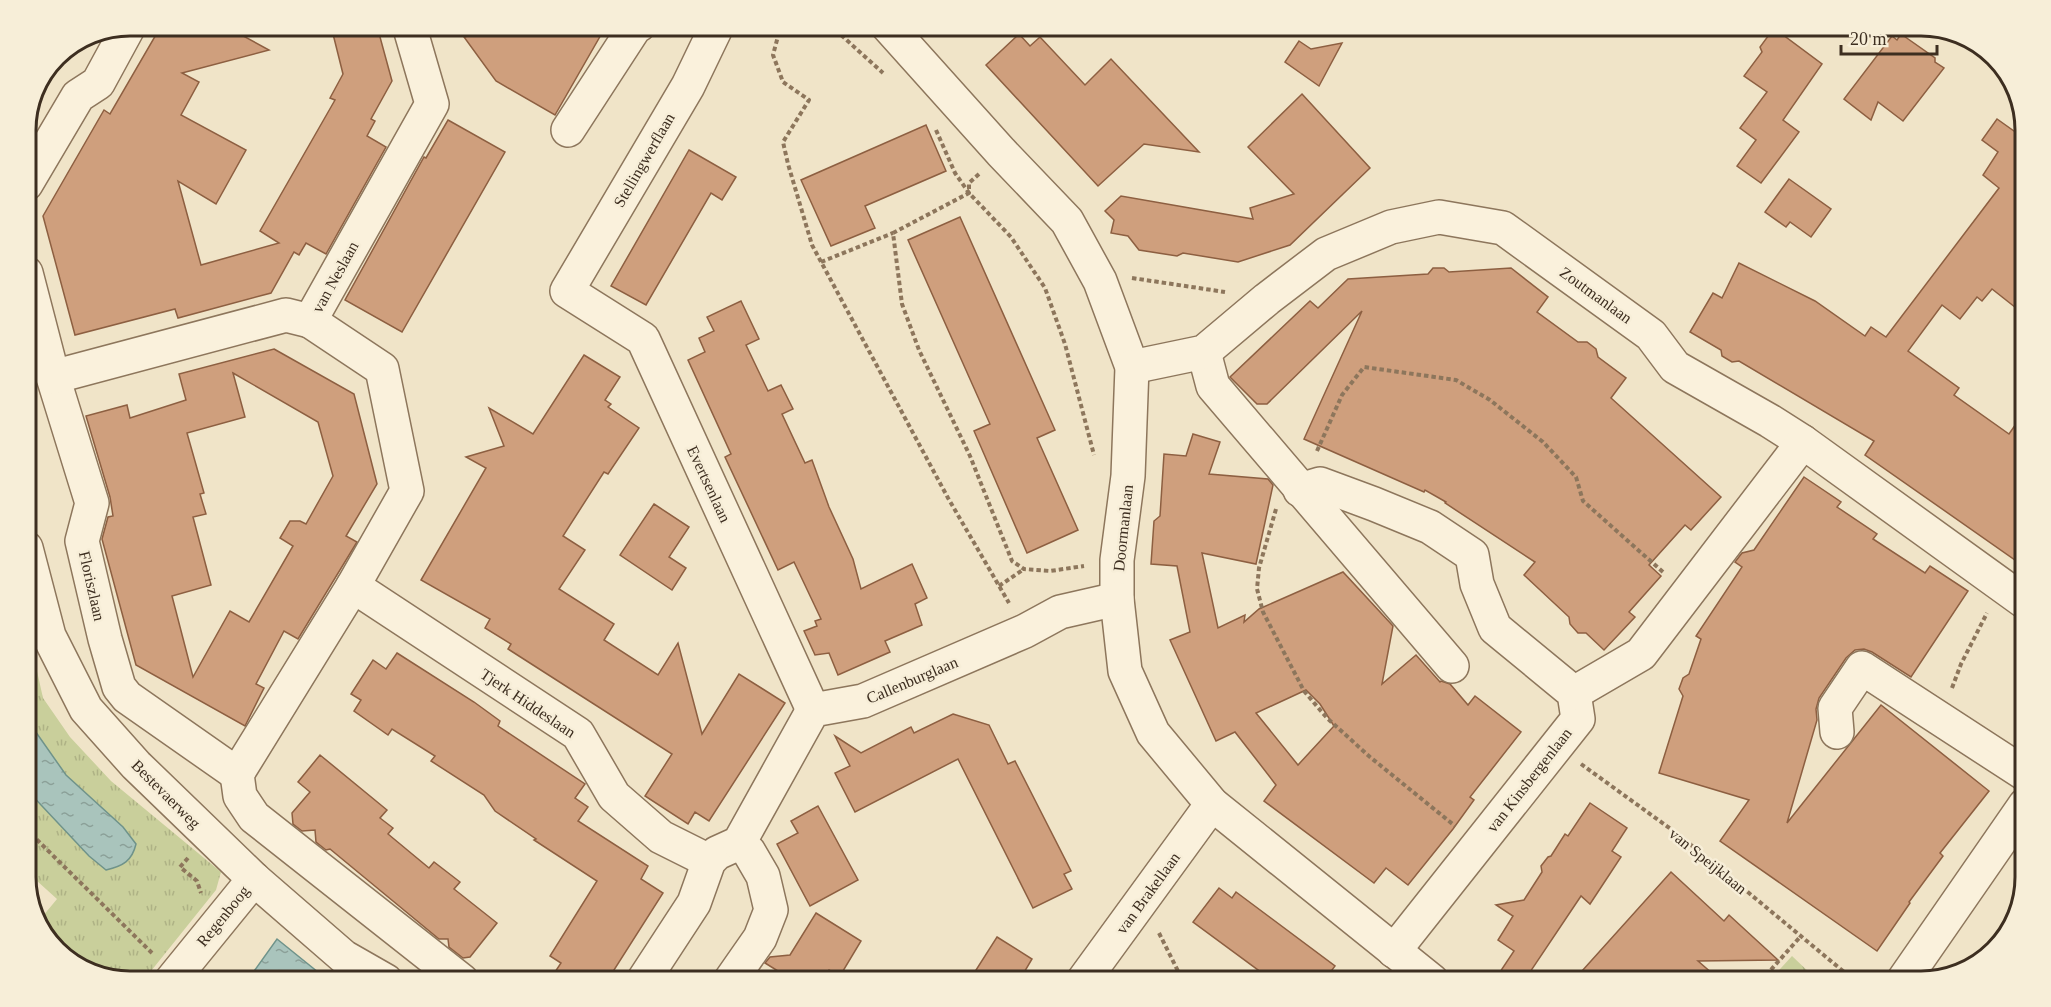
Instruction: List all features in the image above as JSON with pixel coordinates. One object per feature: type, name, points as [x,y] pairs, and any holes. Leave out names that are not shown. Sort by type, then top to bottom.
[{"type":"street","name":"van Neslaan","points":[[53,377],[286,315],[310,321],[432,104],[412,36]]},
{"type":"street","points":[[568,130],[629,36]]},
{"type":"street","name":"Stellingwerflaan","points":[[567,291],[687,86],[712,36]]},
{"type":"street","name":"Doormanlaan","points":[[897,36],[1001,152],[1067,221],[1100,282],[1132,367],[1128,476],[1117,560],[1117,599],[1125,671],[1153,733],[1212,804],[1419,971]]},
{"type":"street","points":[[36,167],[78,96],[98,82],[123,37]]},
{"type":"street","name":"Zoutmanlaan","points":[[1132,367],[1204,352],[1267,299],[1326,254],[1391,227],[1439,217],[1503,228],[1651,335],[1675,367],[1803,442],[2015,594]]},
{"type":"street","name":"Evertsenlaan","points":[[567,291],[643,339],[813,710]]},
{"type":"street","name":"Floriszlaan","points":[[36,312],[53,377],[92,503],[81,541],[118,687],[127,697],[237,774]]},
{"type":"street","points":[[310,321],[382,369],[407,491],[353,586],[237,774],[240,796],[254,818],[449,971]]},
{"type":"street","points":[[1204,352],[1213,386],[1452,666]]},
{"type":"street","points":[[1295,484],[1320,484],[1374,504],[1430,527],[1472,555],[1477,584],[1495,628],[1574,693],[1641,654],[1803,442]]},
{"type":"street","name":"Bestevaerweg","points":[[36,586],[49,636],[86,709],[136,765],[254,879],[344,957],[368,971]]},
{"type":"street","name":"Tjerk Hiddeslaan","points":[[353,586],[578,734],[614,796],[661,837],[709,861]]},
{"type":"street","name":"Callenburglaan","points":[[813,710],[863,701],[1025,631],[1060,612],[1117,599]]},
{"type":"street","points":[[1837,732],[1835,708],[1862,668],[2015,767]]},
{"type":"street","name":"van Kinsbergenlaan","points":[[1394,951],[1578,719],[1574,693]]},
{"type":"street","points":[[650,971],[694,903],[709,861],[717,854],[739,843],[813,710]]},
{"type":"street","name":"van Brakellaan","points":[[1090,971],[1212,804]]},
{"type":"street","points":[[1910,971],[2015,819]]},
{"type":"street","points":[[737,971],[760,938],[771,910],[763,876],[749,852],[739,843]]},
{"type":"street","name":"Regenboog","points":[[163,968],[254,879]]},
{"type":"path","points":[[778,36],[773,55],[783,82],[809,100],[783,142],[812,245],[948,498],[1025,631]]},
{"type":"path","points":[[841,36],[883,73]]},
{"type":"path","points":[[933,123],[955,173],[969,193],[1011,237],[1045,288],[1065,344],[1097,467],[1128,476]]},
{"type":"path","points":[[969,193],[969,183],[1001,152]]},
{"type":"path","points":[[821,262],[892,233],[969,193]]},
{"type":"path","points":[[892,233],[902,304],[919,350],[970,456],[1012,561],[1024,569],[1050,571],[1117,560]]},
{"type":"path","points":[[1100,282],[1135,278],[1267,299]]},
{"type":"path","points":[[1478,845],[1370,757],[1327,718],[1304,691],[1263,612],[1257,589],[1259,568],[1273,515],[1295,484],[1342,395],[1364,367],[1456,380],[1490,400],[1543,442],[1576,477],[1583,501],[1687,593]]},
{"type":"path","points":[[999,586],[1024,569]]},
{"type":"path","points":[[1930,710],[1961,663],[2015,602]]},
{"type":"path","name":"van Speijklaan","points":[[1556,746],[1679,835],[1842,971]]},
{"type":"path","points":[[198,901],[201,894],[200,887],[180,867],[207,835]]},
{"type":"path","points":[[36,839],[163,968]]},
{"type":"path","points":[[1142,900],[1178,971]]},
{"type":"path","points":[[1770,971],[1800,937]]},
{"type":"green space","points":[[36,667],[43,698],[70,737],[111,781],[221,872],[216,890],[151,971],[111,969],[88,961],[59,939],[44,915],[57,899],[36,880],[36,800],[89,856],[136,844],[123,827],[66,775],[36,733]]},
{"type":"green space","points":[[1792,956],[1808,971],[1778,971]]},
{"type":"water","points":[[36,732],[66,775],[123,827],[136,844],[132,855],[126,862],[106,870],[89,856],[36,800]]},
{"type":"water","points":[[277,939],[317,971],[254,971]]},
{"type":"building","points":[[155,36],[243,36],[269,50],[182,73],[199,82],[181,115],[246,150],[216,204],[178,181],[201,265],[279,243],[260,231],[335,100],[330,98],[343,74],[334,36],[380,36],[392,81],[371,119],[375,121],[367,136],[386,147],[326,254],[306,243],[299,255],[294,252],[271,293],[178,318],[175,309],[75,335],[43,216],[104,110],[110,114]]},
{"type":"building","points":[[600,36],[555,115],[496,81],[464,37]]},
{"type":"building","points":[[1017,36],[1021,36],[1030,46],[1040,37],[1085,85],[1111,59],[1199,152],[1144,144],[1098,186],[986,65]]},
{"type":"building","points":[[1768,36],[1784,36],[1822,64],[1783,120],[1799,132],[1761,183],[1737,166],[1756,140],[1740,128],[1767,92],[1744,76],[1762,52],[1760,47]]},
{"type":"building","points":[[1892,36],[1897,40],[1900,36],[1904,36],[1935,58],[1935,62],[1944,68],[1903,121],[1878,102],[1871,120],[1844,99]]},
{"type":"building","points":[[1299,41],[1311,49],[1342,43],[1319,86],[1285,62]]},
{"type":"building","points":[[1302,94],[1370,168],[1290,245],[1238,262],[1183,253],[1177,256],[1139,250],[1128,236],[1111,233],[1114,220],[1105,211],[1121,196],[1253,219],[1250,208],[1294,194],[1248,147]]},
{"type":"building","points":[[1997,119],[2014,131],[2015,307],[1992,289],[1982,301],[1977,297],[1960,319],[1942,305],[1908,351],[1959,388],[1954,395],[2009,434],[2015,425],[2015,560],[1865,455],[1874,441],[1739,361],[1732,362],[1722,356],[1721,350],[1690,332],[1713,293],[1722,298],[1739,263],[1815,301],[1865,336],[1871,327],[1886,337],[1999,188],[1983,175],[1998,152],[1982,140]]},
{"type":"building","points":[[448,120],[505,152],[402,332],[345,300],[424,157],[426,158]]},
{"type":"building","points":[[926,125],[946,171],[865,206],[875,228],[831,246],[801,180]]},
{"type":"building","points":[[689,150],[736,177],[722,200],[711,193],[646,305],[611,286]]},
{"type":"building","points":[[1789,179],[1831,209],[1811,237],[1790,222],[1786,227],[1765,212]]},
{"type":"building","points":[[960,217],[1055,430],[1037,438],[1078,530],[1027,553],[974,431],[990,424],[908,240]]},
{"type":"building","points":[[1433,268],[1444,268],[1449,272],[1511,268],[1548,297],[1537,312],[1578,342],[1587,342],[1596,349],[1598,357],[1626,378],[1611,398],[1721,497],[1691,530],[1685,525],[1649,565],[1661,576],[1629,612],[1635,617],[1604,650],[1586,633],[1578,633],[1570,624],[1569,617],[1524,575],[1535,562],[1425,490],[1424,492],[1304,439],[1362,311],[1267,404],[1257,404],[1230,377],[1310,301],[1318,308],[1348,279],[1428,274]]},
{"type":"building","points":[[741,301],[759,339],[746,345],[768,391],[781,385],[793,409],[782,414],[805,463],[812,460],[829,507],[853,559],[861,589],[912,564],[927,598],[915,604],[922,625],[885,641],[890,652],[838,675],[829,653],[815,655],[804,631],[817,626],[815,621],[821,619],[794,562],[778,570],[725,457],[731,454],[688,360],[705,352],[699,338],[714,331],[707,317]]},
{"type":"building","points":[[274,349],[354,394],[377,484],[346,536],[357,542],[298,639],[284,631],[256,684],[264,688],[245,726],[136,665],[102,539],[108,517],[113,516],[110,497],[86,416],[127,405],[130,418],[186,400],[179,374]],"holes":[[[233,373],[318,422],[333,476],[306,524],[300,521],[290,521],[280,538],[293,546],[249,622],[230,611],[193,677],[172,596],[211,585],[193,517],[206,514],[200,494],[204,493],[187,433],[245,417]]]},
{"type":"building","points":[[584,355],[620,377],[605,400],[611,404],[608,407],[639,428],[608,474],[604,472],[563,536],[585,550],[559,589],[614,624],[604,640],[658,675],[678,643],[702,734],[739,674],[785,703],[709,821],[695,812],[688,824],[645,796],[672,754],[508,649],[511,644],[485,628],[490,619],[421,580],[486,468],[466,457],[504,446],[489,408],[533,434]]},
{"type":"building","points":[[1193,434],[1220,442],[1209,474],[1268,479],[1273,485],[1256,564],[1202,553],[1218,628],[1245,615],[1244,622],[1259,609],[1343,572],[1393,626],[1382,684],[1416,655],[1440,682],[1450,684],[1468,705],[1475,696],[1521,732],[1470,797],[1474,800],[1453,829],[1408,885],[1386,868],[1374,883],[1264,801],[1276,785],[1235,732],[1216,741],[1170,640],[1190,632],[1177,566],[1151,564],[1154,521],[1160,516],[1164,454],[1186,456]],"holes":[[[1306,690],[1320,704],[1334,726],[1298,765],[1256,713]]]},
{"type":"building","points":[[1804,477],[1841,502],[1837,507],[1877,534],[1873,539],[1925,573],[1930,566],[1968,591],[1911,677],[1864,649],[1855,650],[1846,658],[1819,698],[1816,709],[1817,720],[1787,823],[1881,705],[1989,791],[1940,853],[1943,856],[1877,951],[1720,841],[1749,800],[1659,773],[1683,696],[1679,689],[1683,678],[1689,674],[1701,639],[1696,636],[1742,567],[1735,562],[1742,553],[1754,550]]},
{"type":"building","points":[[654,504],[689,527],[669,557],[686,568],[672,590],[620,555]]},
{"type":"building","points":[[397,653],[474,702],[500,721],[498,726],[585,784],[575,798],[588,807],[578,821],[648,866],[641,879],[663,893],[613,971],[556,971],[561,963],[550,956],[597,881],[534,840],[536,839],[495,811],[484,795],[431,761],[435,756],[392,729],[388,735],[354,711],[361,700],[351,694],[373,660],[386,669]]},
{"type":"building","points":[[953,714],[989,725],[1008,764],[1015,761],[1071,871],[1064,874],[1072,889],[1033,908],[958,759],[855,812],[835,773],[850,766],[835,736],[861,753],[911,727],[914,733]]},
{"type":"building","points":[[320,755],[387,810],[380,818],[393,828],[388,834],[429,868],[434,862],[460,882],[454,889],[497,923],[470,957],[463,958],[449,947],[448,939],[439,939],[330,849],[326,850],[316,842],[315,830],[302,831],[293,824],[292,813],[310,792],[298,782]]},
{"type":"building","points":[[1590,803],[1627,828],[1612,851],[1621,857],[1590,904],[1581,896],[1531,971],[1501,971],[1514,951],[1498,940],[1513,916],[1496,905],[1524,900],[1542,872],[1541,866],[1551,856],[1565,834],[1568,836]]},
{"type":"building","points":[[818,806],[858,880],[810,906],[777,844],[798,833],[791,821]]},
{"type":"building","points":[[1671,872],[1724,921],[1729,915],[1778,960],[1698,961],[1710,971],[1582,971]]},
{"type":"building","points":[[1219,888],[1232,898],[1236,892],[1335,966],[1331,971],[1259,971],[1193,922]]},
{"type":"building","points":[[816,913],[861,941],[843,971],[778,971],[765,963],[770,957],[790,955]]},
{"type":"building","points":[[997,937],[1032,959],[1025,971],[975,971]]}]
